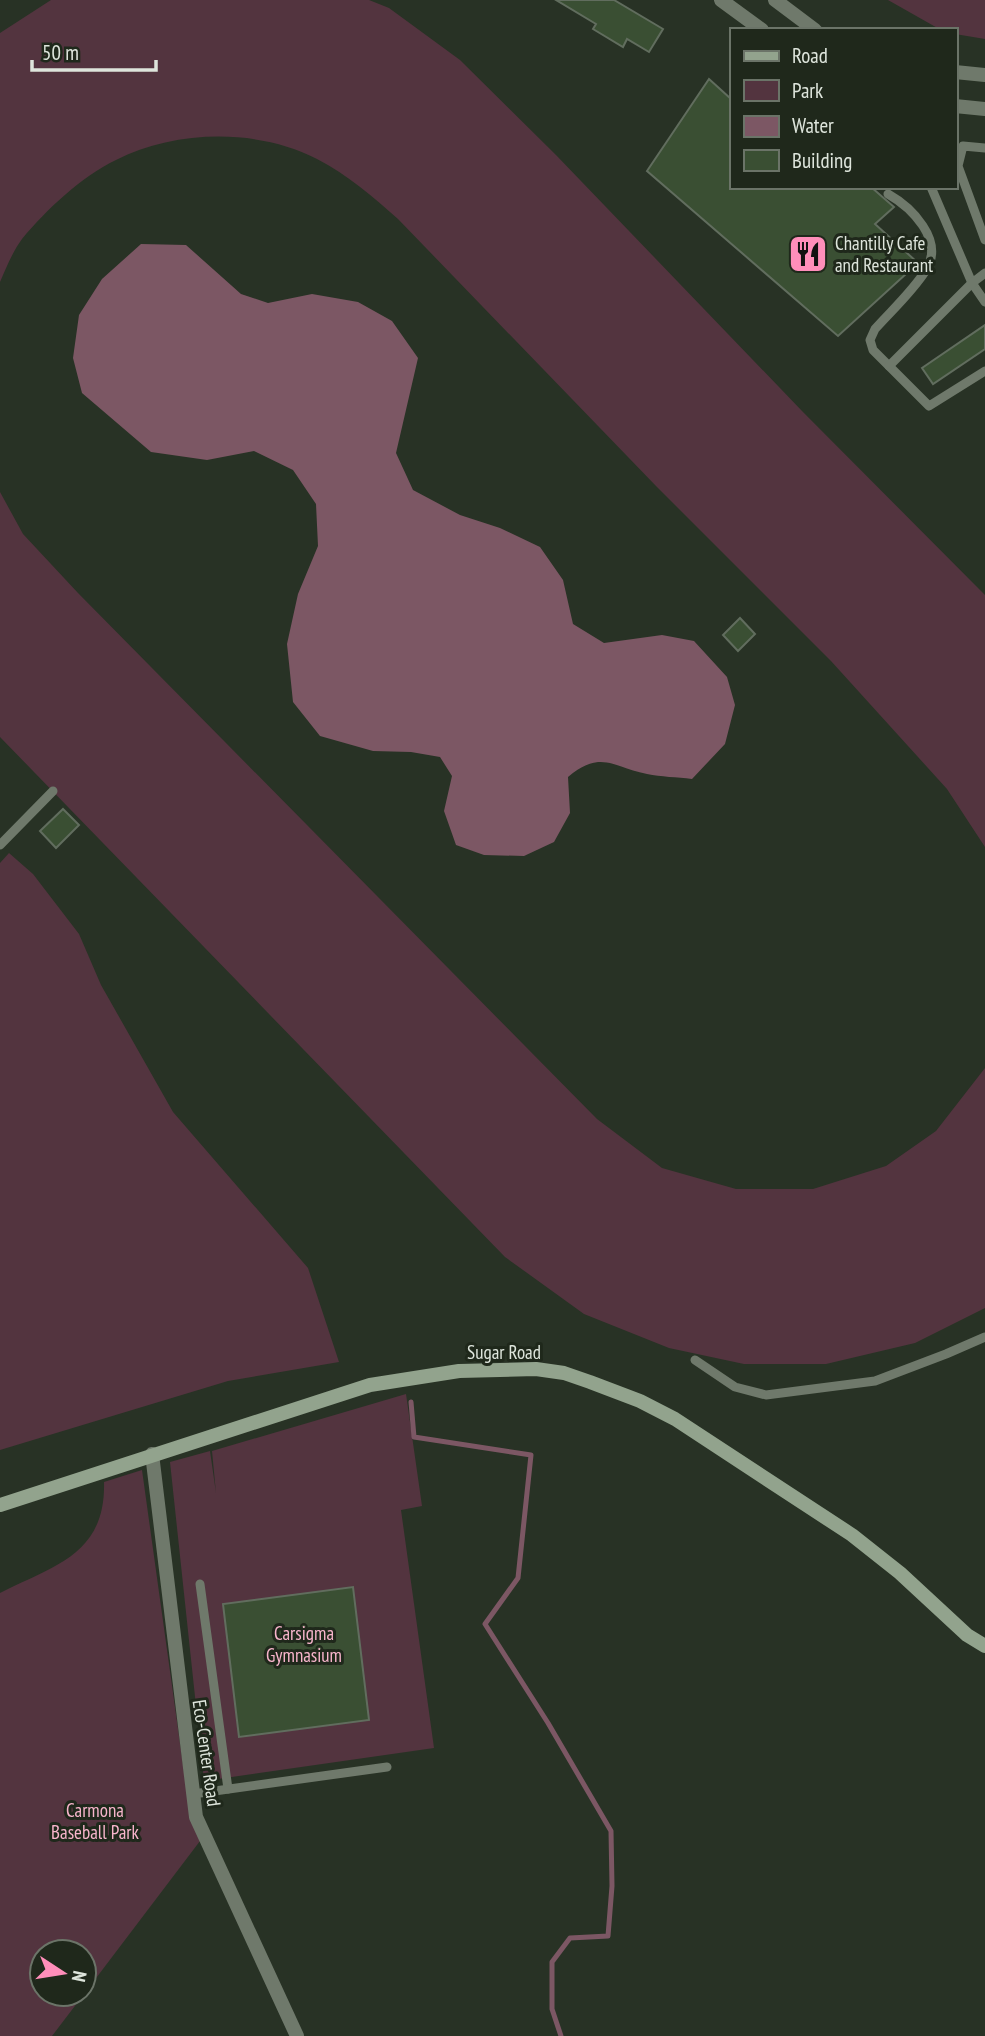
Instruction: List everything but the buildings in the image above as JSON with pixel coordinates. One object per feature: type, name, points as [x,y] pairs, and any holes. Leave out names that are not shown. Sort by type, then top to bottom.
[{"type":"main road","name":"Sugar Road","points":[[0,1505],[370,1385],[470,1370],[537,1369],[564,1373],[640,1401],[675,1419],[852,1535],[900,1573],[967,1635],[985,1646]]},
{"type":"street","points":[[721,0],[759,28]]},
{"type":"street","points":[[775,0],[812,28]]},
{"type":"street","points":[[957,72],[985,75]]},
{"type":"street","points":[[957,106],[985,109]]},
{"type":"street","name":"Eco-Center Road","points":[[152,1454],[196,1817],[297,2036]]},
{"type":"lane","points":[[985,148],[963,146],[958,166],[985,240]]},
{"type":"lane","points":[[932,189],[972,283],[985,302]]},
{"type":"lane","points":[[888,192],[923,223],[929,237],[930,253],[928,268],[876,329],[870,340],[873,349],[929,406],[985,371]]},
{"type":"lane","points":[[889,366],[985,273]]},
{"type":"lane","points":[[0,845],[53,791]]},
{"type":"lane","points":[[695,1360],[735,1387],[766,1395],[875,1381],[985,1337]]},
{"type":"lane","points":[[201,1584],[228,1789]]},
{"type":"lane","points":[[193,1794],[387,1767]]},
{"type":"green space","points":[[51,0],[369,0],[389,8],[460,60],[985,595],[985,847],[947,789],[831,661],[656,486],[398,219],[360,187],[328,165],[294,149],[243,138],[190,138],[139,150],[90,175],[42,216],[22,239],[0,282],[0,33]]},
{"type":"green space","points":[[888,0],[985,0],[985,39],[957,34],[957,28],[937,28]]},
{"type":"green space","points":[[0,492],[23,534],[78,593],[597,1119],[662,1168],[736,1189],[813,1189],[886,1166],[936,1131],[985,1068],[985,1308],[915,1343],[826,1364],[744,1364],[669,1348],[584,1314],[505,1257],[0,737]]},
{"type":"green space","points":[[9,853],[33,874],[79,934],[101,985],[173,1112],[308,1268],[339,1362],[228,1381],[0,1450],[0,863]]},
{"type":"green space","name":"Carsigma Gymnasium","points":[[406,1394],[422,1506],[401,1510],[434,1748],[204,1781],[170,1462],[210,1451],[216,1493],[212,1451]]},
{"type":"green space","name":"Carmona Baseball Park","points":[[142,1470],[190,1815],[200,1841],[98,1976],[98,1938],[28,1938],[28,2008],[73,2008],[52,2036],[0,2036],[0,1593],[73,1555],[86,1542],[96,1526],[102,1507],[104,1482]]},
{"type":"water","points":[[141,244],[186,245],[241,294],[268,303],[312,294],[358,302],[392,321],[418,358],[396,453],[413,490],[460,515],[500,528],[540,547],[563,580],[573,624],[604,643],[662,635],[694,641],[727,677],[735,705],[725,744],[692,779],[647,774],[599,762],[580,769],[568,777],[570,813],[554,842],[524,856],[484,855],[456,845],[444,811],[452,776],[440,757],[411,752],[373,751],[320,736],[293,702],[287,644],[298,594],[318,546],[316,504],[293,470],[254,451],[207,460],[151,452],[82,393],[73,358],[79,315],[102,279]]},
{"type":"waterway","points":[[411,1402],[414,1437],[531,1455],[518,1578],[485,1624],[548,1723],[611,1831],[612,1886],[608,1936],[570,1938],[552,1962],[552,2009],[561,2036]]},
{"type":"place","name":"Chantilly Cafe and Restaurant","points":[[808,254]]}]
